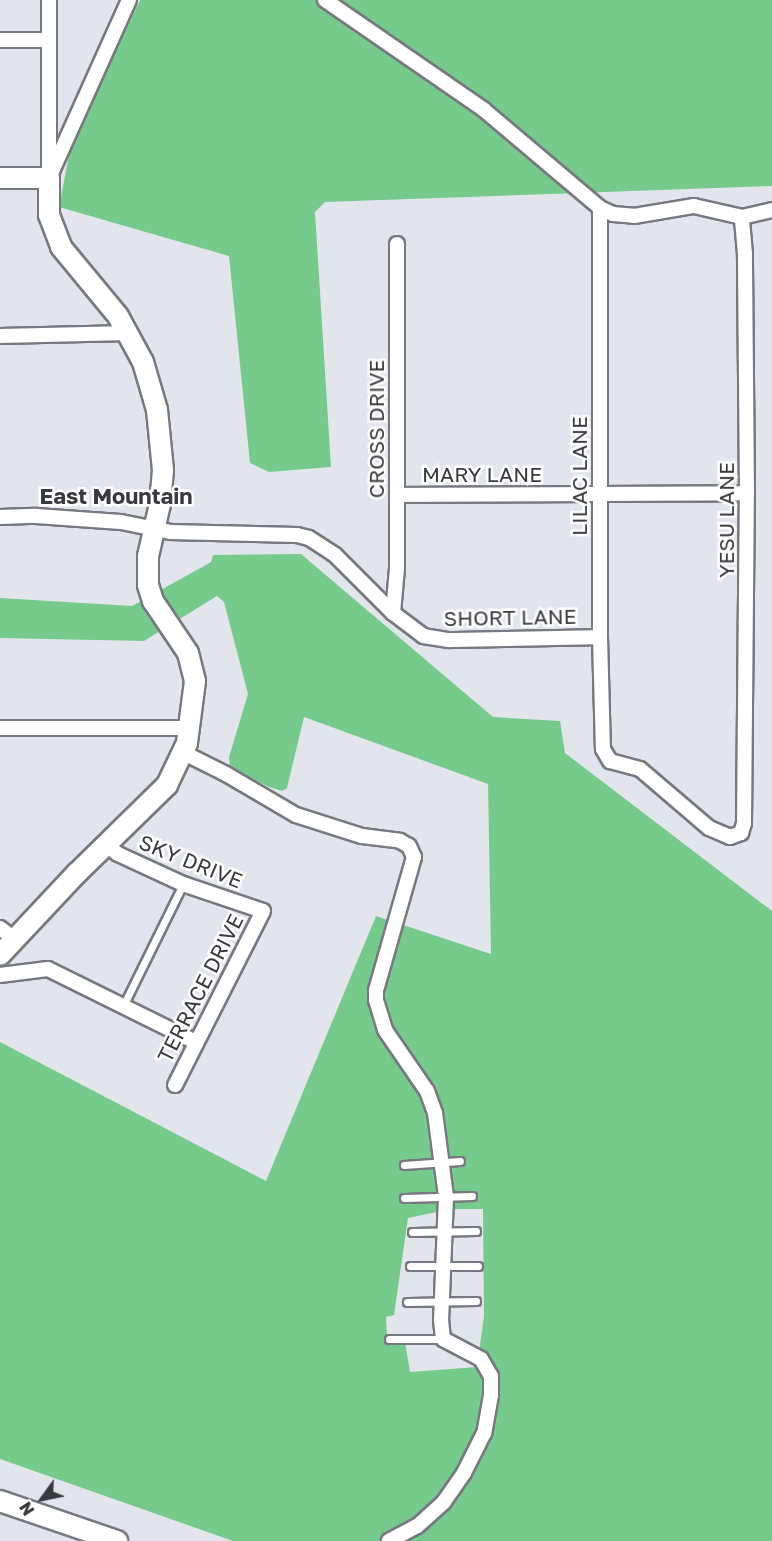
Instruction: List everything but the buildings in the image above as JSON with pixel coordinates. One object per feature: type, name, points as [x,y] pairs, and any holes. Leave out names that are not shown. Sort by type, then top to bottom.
[{"type":"street","points":[[0,955],[7,933],[159,795],[184,753],[194,694],[193,666],[182,642],[153,601],[148,585],[146,565],[162,492],[162,441],[151,385],[129,333],[96,286],[61,247],[49,215],[49,0]]},
{"type":"street","points":[[49,178],[129,0]]},
{"type":"street","points":[[325,0],[483,109],[600,208],[613,214],[634,216],[694,206],[741,217],[772,210]]},
{"type":"street","points":[[0,40],[50,40]]},
{"type":"street","points":[[0,178],[49,178]]},
{"type":"street","name":"LILAC LANE","points":[[600,208],[602,744]]},
{"type":"street","name":"YESU LANE","points":[[602,744],[605,755],[610,761],[640,769],[720,834],[735,837],[741,833],[744,823],[747,494],[745,254],[741,217]]},
{"type":"street","name":"CROSS DRIVE","points":[[393,613],[397,568],[397,244]]},
{"type":"street","points":[[0,336],[129,333]]},
{"type":"street","name":"MARY LANE","points":[[397,495],[747,494]]},
{"type":"street","name":"SHORT LANE","points":[[0,517],[36,516],[120,522],[170,532],[229,532],[309,538],[335,555],[417,634],[434,639],[600,637]]},
{"type":"street","points":[[0,728],[189,728]]},
{"type":"street","points":[[184,753],[226,774],[296,815],[362,836],[400,841],[413,850],[414,866],[378,982],[376,1000],[385,1030],[427,1091],[432,1103],[446,1197],[442,1301],[443,1339],[481,1359],[491,1376],[491,1395],[484,1433],[464,1473],[444,1502],[417,1526],[389,1541]]},
{"type":"street","name":"SKY DRIVE","points":[[106,845],[118,854],[183,884],[263,911]]},
{"type":"street","name":"TERRACE DRIVE","points":[[175,1084],[263,911]]},
{"type":"street","points":[[0,975],[48,969],[196,1042]]},
{"type":"street","points":[[0,1501],[117,1541]]},
{"type":"lane","points":[[123,1006],[183,884]]},
{"type":"lane","points":[[404,1165],[460,1161]]},
{"type":"lane","points":[[404,1198],[472,1196]]},
{"type":"lane","points":[[412,1232],[476,1231]]},
{"type":"lane","points":[[410,1266],[478,1266]]},
{"type":"lane","points":[[407,1302],[476,1301]]},
{"type":"lane","points":[[389,1339],[443,1339]]},
{"type":"green space","points":[[140,0],[772,0],[772,186],[325,202],[315,212],[331,467],[269,472],[250,463],[229,256],[59,207],[71,145]]},
{"type":"green space","points":[[301,554],[493,717],[560,721],[565,753],[772,911],[772,1541],[233,1541],[0,1459],[0,1042],[266,1181],[376,916],[491,954],[488,784],[304,717],[287,788],[282,791],[269,787],[230,767],[229,757],[248,694],[224,602],[217,596],[144,641],[0,638],[0,598],[132,606],[211,562],[213,555]],"holes":[[[451,1209],[483,1209],[484,1316],[477,1367],[410,1372],[404,1336],[387,1336],[386,1317],[394,1315],[408,1218]]]},
{"type":"district","name":"East Mountain","points":[[116,496]]}]
